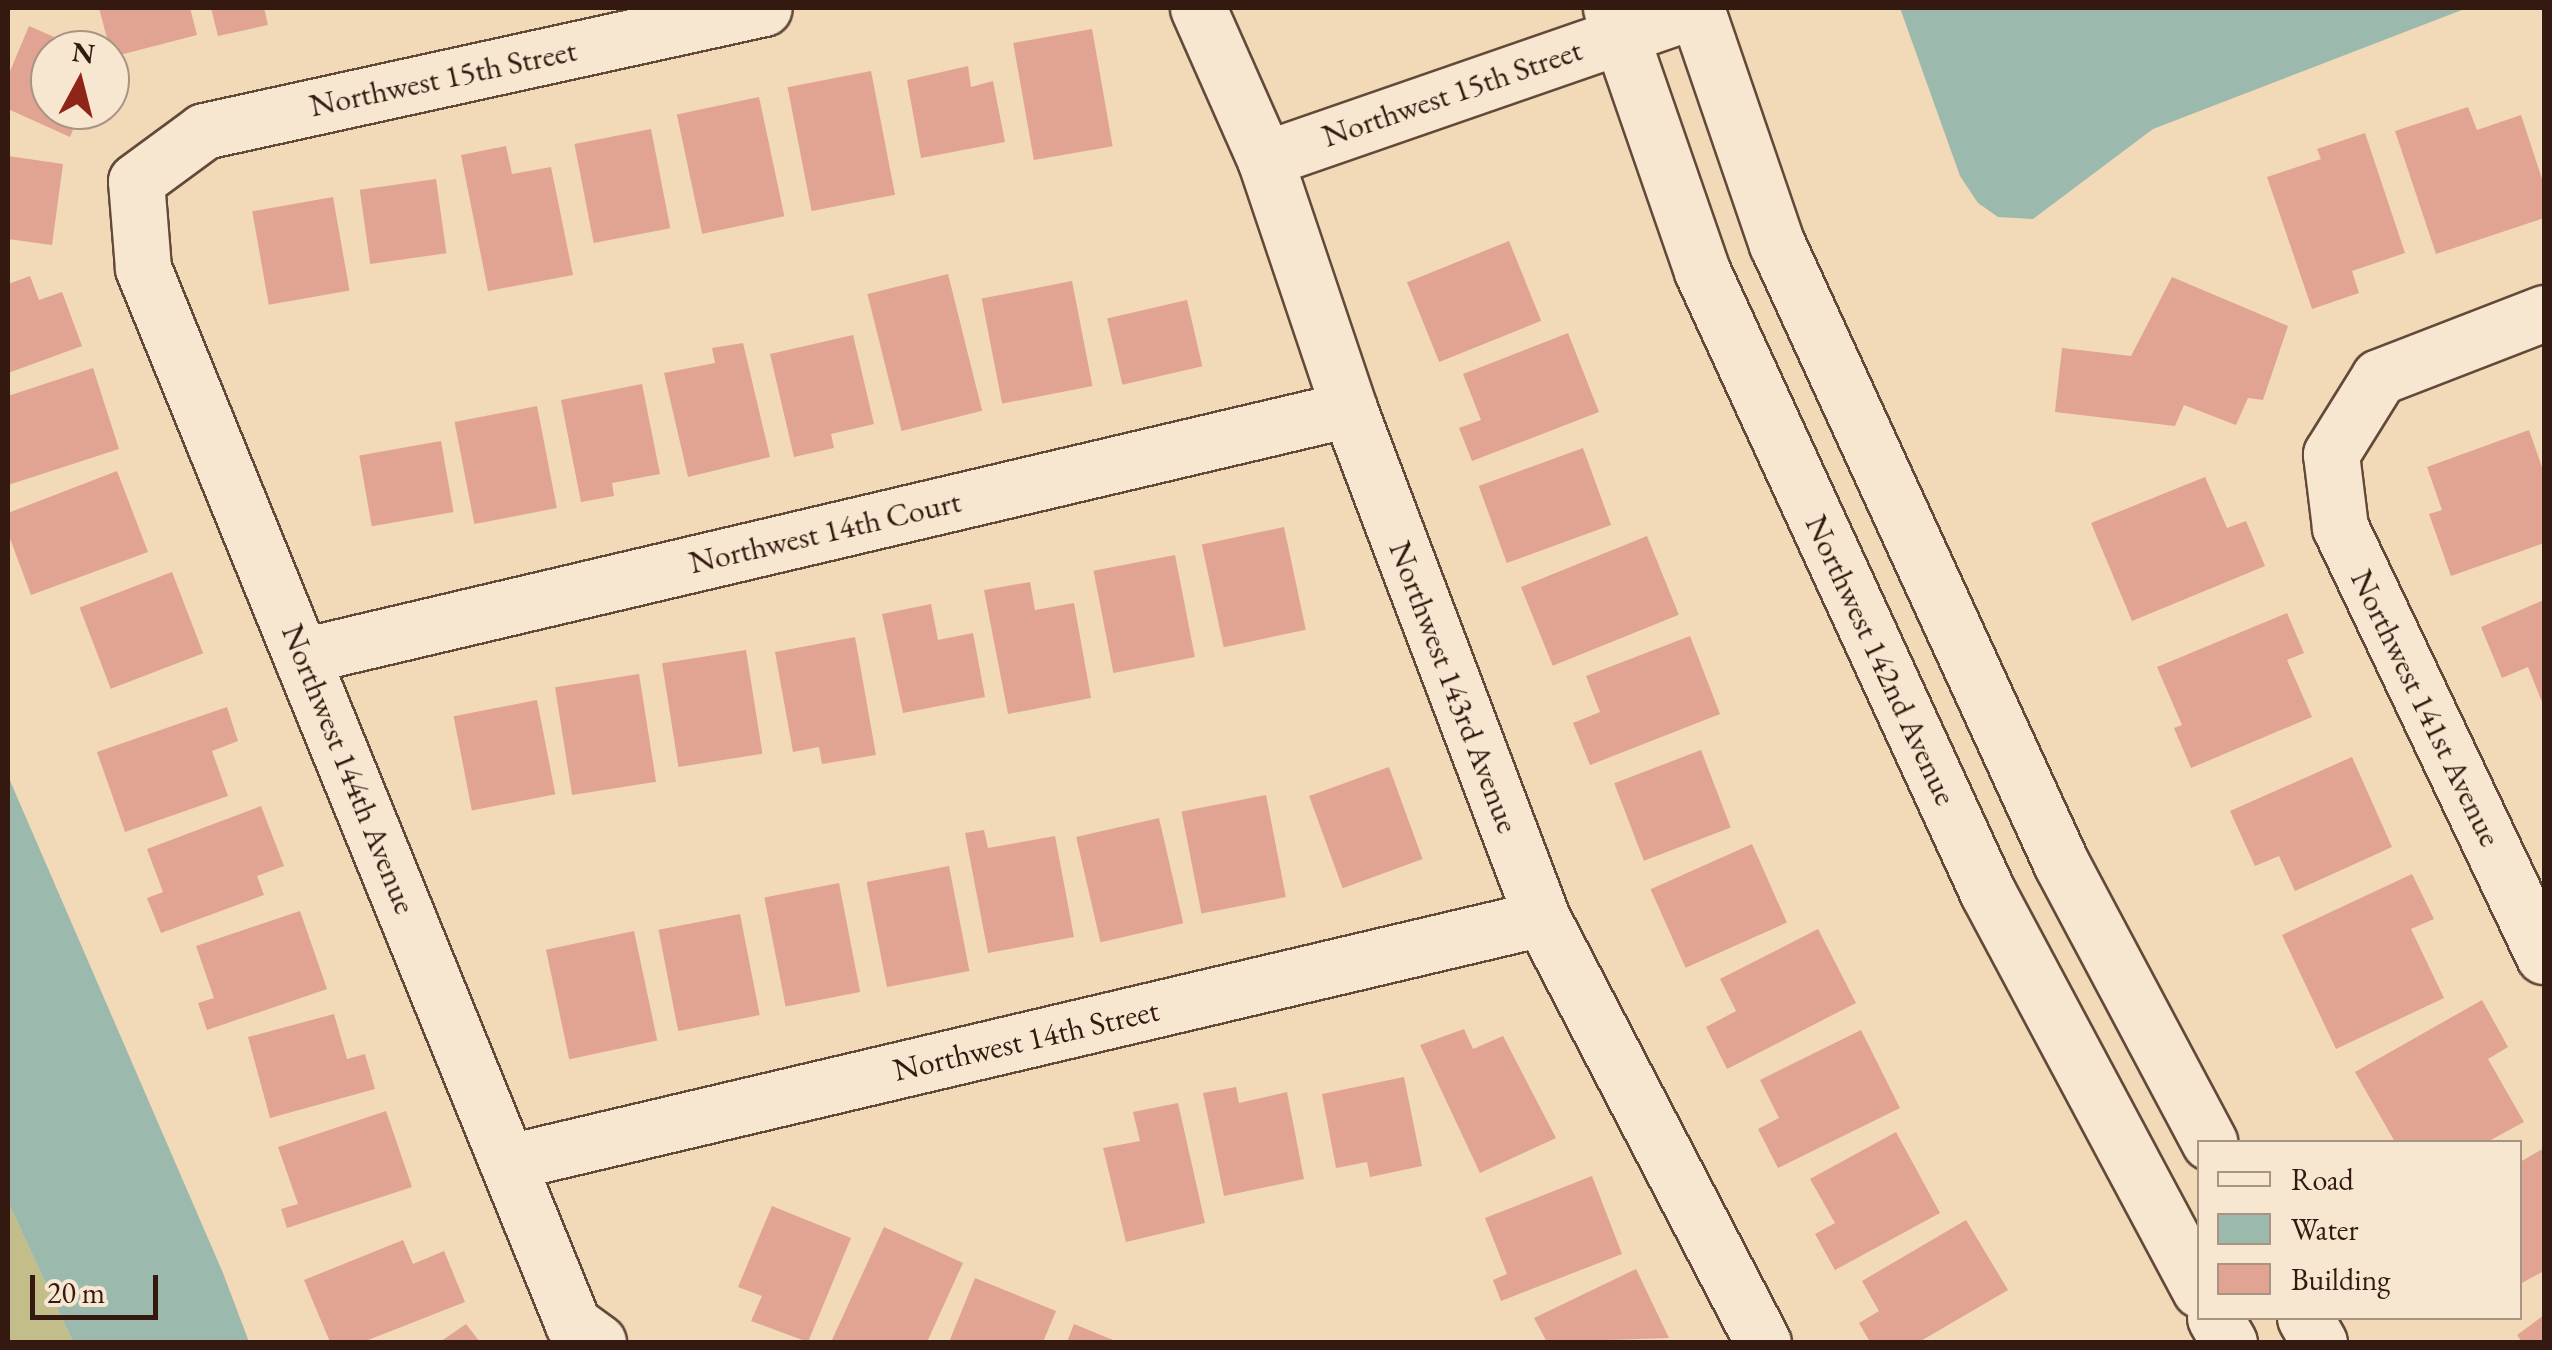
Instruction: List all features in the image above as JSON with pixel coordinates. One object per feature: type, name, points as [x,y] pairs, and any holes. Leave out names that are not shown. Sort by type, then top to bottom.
[{"type":"street","name":"Northwest 15th Street","points":[[136,181],[204,131],[764,8]]},
{"type":"street","name":"Northwest 143rd Avenue","points":[[1198,8],[1265,159],[1348,409],[1542,918],[1763,1342]]},
{"type":"street","name":"Northwest 15th Street","points":[[1265,159],[1616,21],[1696,9]]},
{"type":"street","points":[[1696,9],[1785,261],[2062,865],[2208,1140]]},
{"type":"street","name":"Northwest 142nd Avenue","points":[[1616,21],[1702,271],[1972,858],[2197,1284]]},
{"type":"street","name":"Northwest 144th Avenue","points":[[136,181],[142,268],[573,1324],[598,1342]]},
{"type":"street","name":"Northwest 141st Avenue","points":[[2544,313],[2378,377],[2331,454],[2340,527],[2544,956]]},
{"type":"street","name":"Northwest 14th Court","points":[[302,656],[1348,409]]},
{"type":"street","name":"Northwest 14th Street","points":[[510,1162],[1542,918]]},
{"type":"street","points":[[2216,1320],[2229,1342]]},
{"type":"street","points":[[2307,1320],[2320,1342]]},
{"type":"shaded area","points":[[8,1202],[73,1342],[8,1342]]},
{"type":"water","points":[[1900,8],[2467,8],[2153,129],[2033,219],[1998,217],[1978,203],[1960,176]]},
{"type":"water","points":[[8,776],[223,1273],[249,1342],[73,1342],[8,1202]]},
{"type":"building","points":[[99,8],[190,8],[197,35],[130,52],[130,30],[105,30]]},
{"type":"building","points":[[211,8],[264,8],[268,25],[218,36]]},
{"type":"building","points":[[29,26],[38,30],[30,30],[30,119],[8,109],[8,76]]},
{"type":"building","points":[[1092,29],[1113,146],[1034,160],[1013,43]]},
{"type":"building","points":[[968,66],[971,87],[993,81],[1005,142],[921,158],[907,80]]},
{"type":"building","points":[[871,71],[895,195],[812,211],[788,87]]},
{"type":"building","points":[[759,97],[784,216],[702,234],[677,114]]},
{"type":"building","points":[[2468,107],[2477,130],[2521,115],[2544,185],[2544,218],[2436,254],[2395,131]]},
{"type":"building","points":[[651,129],[670,228],[594,243],[574,144]]},
{"type":"building","points":[[54,130],[73,130],[70,137]]},
{"type":"building","points":[[2365,133],[2405,253],[2352,271],[2359,293],[2312,309],[2267,177],[2321,159],[2317,149]]},
{"type":"building","points":[[506,146],[512,174],[551,167],[573,275],[488,291],[461,155]]},
{"type":"building","points":[[8,156],[63,164],[52,245],[8,239]]},
{"type":"building","points":[[436,179],[446,253],[370,264],[360,190]]},
{"type":"building","points":[[333,197],[349,291],[269,305],[252,211]]},
{"type":"building","points":[[1509,241],[1541,321],[1439,362],[1407,282]]},
{"type":"building","points":[[948,274],[982,411],[902,431],[867,294]]},
{"type":"building","points":[[30,276],[39,300],[62,292],[82,346],[8,373],[8,284]]},
{"type":"building","points":[[2172,277],[2288,326],[2263,400],[2248,398],[2236,425],[2184,405],[2175,426],[2055,412],[2062,348],[2131,356]]},
{"type":"building","points":[[1072,281],[1092,386],[1002,404],[982,299]]},
{"type":"building","points":[[1187,300],[1202,366],[1122,385],[1107,318]]},
{"type":"building","points":[[1568,333],[1599,412],[1472,461],[1459,428],[1481,420],[1463,374]]},
{"type":"building","points":[[853,335],[874,424],[831,434],[834,448],[794,457],[770,354]]},
{"type":"building","points":[[743,343],[770,457],[688,477],[664,373],[715,363],[712,348]]},
{"type":"building","points":[[93,368],[119,449],[8,485],[8,396]]},
{"type":"building","points":[[642,384],[660,474],[612,483],[614,496],[581,502],[561,400]]},
{"type":"building","points":[[537,406],[557,508],[474,524],[455,422]]},
{"type":"building","points":[[2529,430],[2544,473],[2544,543],[2451,576],[2429,514],[2442,510],[2427,467]]},
{"type":"building","points":[[441,441],[454,512],[372,526],[359,455]]},
{"type":"building","points":[[1583,448],[1611,525],[1507,563],[1479,486]]},
{"type":"building","points":[[117,471],[148,552],[31,595],[8,533],[8,513]]},
{"type":"building","points":[[2205,477],[2227,528],[2246,521],[2265,566],[2132,621],[2091,523]]},
{"type":"building","points":[[1284,527],[1306,630],[1224,647],[1202,544]]},
{"type":"building","points":[[1647,536],[1679,615],[1553,666],[1521,587]]},
{"type":"building","points":[[1175,555],[1195,657],[1113,673],[1094,571]]},
{"type":"building","points":[[172,572],[203,653],[111,689],[80,607]]},
{"type":"building","points":[[1030,582],[1035,610],[1074,603],[1091,698],[1008,714],[984,590]]},
{"type":"building","points":[[2544,600],[2544,707],[2528,667],[2502,678],[2481,627]]},
{"type":"building","points":[[931,604],[938,640],[973,633],[985,697],[903,713],[882,614]]},
{"type":"building","points":[[2287,613],[2304,653],[2287,660],[2312,717],[2191,768],[2174,728],[2182,725],[2157,667]]},
{"type":"building","points":[[1690,636],[1720,714],[1590,765],[1573,723],[1600,712],[1586,676]]},
{"type":"building","points":[[855,637],[876,755],[822,764],[819,747],[793,752],[775,652]]},
{"type":"building","points":[[746,650],[762,754],[678,767],[662,663]]},
{"type":"building","points":[[639,674],[656,782],[572,795],[555,687]]},
{"type":"building","points":[[537,700],[555,794],[472,810],[454,716]]},
{"type":"building","points":[[227,707],[238,741],[212,751],[228,796],[125,832],[97,752]]},
{"type":"building","points":[[1701,750],[1731,827],[1644,861],[1614,783]]},
{"type":"building","points":[[2352,757],[2392,847],[2295,891],[2279,856],[2255,866],[2230,811]]},
{"type":"building","points":[[1389,767],[1423,859],[1343,888],[1309,796]]},
{"type":"building","points":[[1266,795],[1286,897],[1201,913],[1182,811]]},
{"type":"building","points":[[261,806],[284,866],[257,876],[264,895],[161,933],[147,898],[163,892],[147,849]]},
{"type":"building","points":[[1159,818],[1183,923],[1100,942],[1076,837]]},
{"type":"building","points":[[984,830],[988,848],[1055,836],[1074,937],[988,953],[965,833]]},
{"type":"building","points":[[1752,844],[1787,923],[1686,968],[1651,889]]},
{"type":"building","points":[[949,866],[969,971],[887,987],[867,882]]},
{"type":"building","points":[[2412,874],[2434,919],[2411,929],[2444,998],[2336,1049],[2282,935]]},
{"type":"building","points":[[839,883],[860,992],[786,1006],[764,898]]},
{"type":"building","points":[[300,911],[327,989],[207,1030],[198,1003],[214,998],[196,946]]},
{"type":"building","points":[[740,914],[760,1015],[678,1031],[659,930]]},
{"type":"building","points":[[1818,929],[1856,1003],[1727,1069],[1706,1027],[1736,1011],[1720,979]]},
{"type":"building","points":[[634,931],[657,1041],[569,1059],[546,950]]},
{"type":"building","points":[[2482,1000],[2508,1047],[2488,1059],[2524,1122],[2491,1140],[2394,1140],[2355,1072]]},
{"type":"building","points":[[334,1014],[347,1059],[365,1054],[375,1089],[270,1118],[248,1037]]},
{"type":"building","points":[[1464,1029],[1473,1049],[1503,1036],[1556,1138],[1480,1173],[1420,1045]]},
{"type":"building","points":[[1861,1030],[1900,1108],[1778,1168],[1758,1129],[1779,1118],[1760,1080]]},
{"type":"building","points":[[1404,1077],[1422,1166],[1370,1177],[1367,1162],[1336,1168],[1322,1094]]},
{"type":"building","points":[[1236,1087],[1239,1103],[1287,1092],[1304,1179],[1224,1196],[1203,1093]]},
{"type":"building","points":[[1178,1103],[1205,1223],[1126,1242],[1103,1148],[1140,1141],[1133,1112]]},
{"type":"building","points":[[386,1111],[412,1187],[287,1228],[281,1209],[298,1204],[278,1147]]},
{"type":"building","points":[[1896,1132],[1940,1213],[1835,1270],[1815,1234],[1835,1223],[1810,1179]]},
{"type":"building","points":[[2544,1148],[2544,1271],[2522,1283],[2522,1161]]},
{"type":"building","points":[[1592,1176],[1622,1254],[1501,1301],[1493,1280],[1507,1274],[1485,1218]]},
{"type":"building","points":[[772,1206],[851,1238],[808,1342],[751,1321],[762,1296],[738,1287]]},
{"type":"building","points":[[1966,1220],[2008,1290],[1919,1342],[1870,1342],[1859,1323],[1879,1311],[1862,1281]]},
{"type":"building","points":[[884,1227],[963,1263],[927,1342],[831,1342]]},
{"type":"building","points":[[403,1240],[413,1264],[444,1251],[465,1302],[363,1342],[330,1342],[304,1280]]},
{"type":"building","points":[[1636,1269],[1669,1338],[1547,1342],[1534,1318]]},
{"type":"building","points":[[975,1278],[1056,1311],[1043,1342],[949,1342]]},
{"type":"building","points":[[2544,1315],[2544,1342],[2522,1342],[2517,1335]]},
{"type":"building","points":[[466,1324],[480,1342],[440,1342]]},
{"type":"building","points":[[1074,1324],[1118,1342],[1067,1342]]}]
